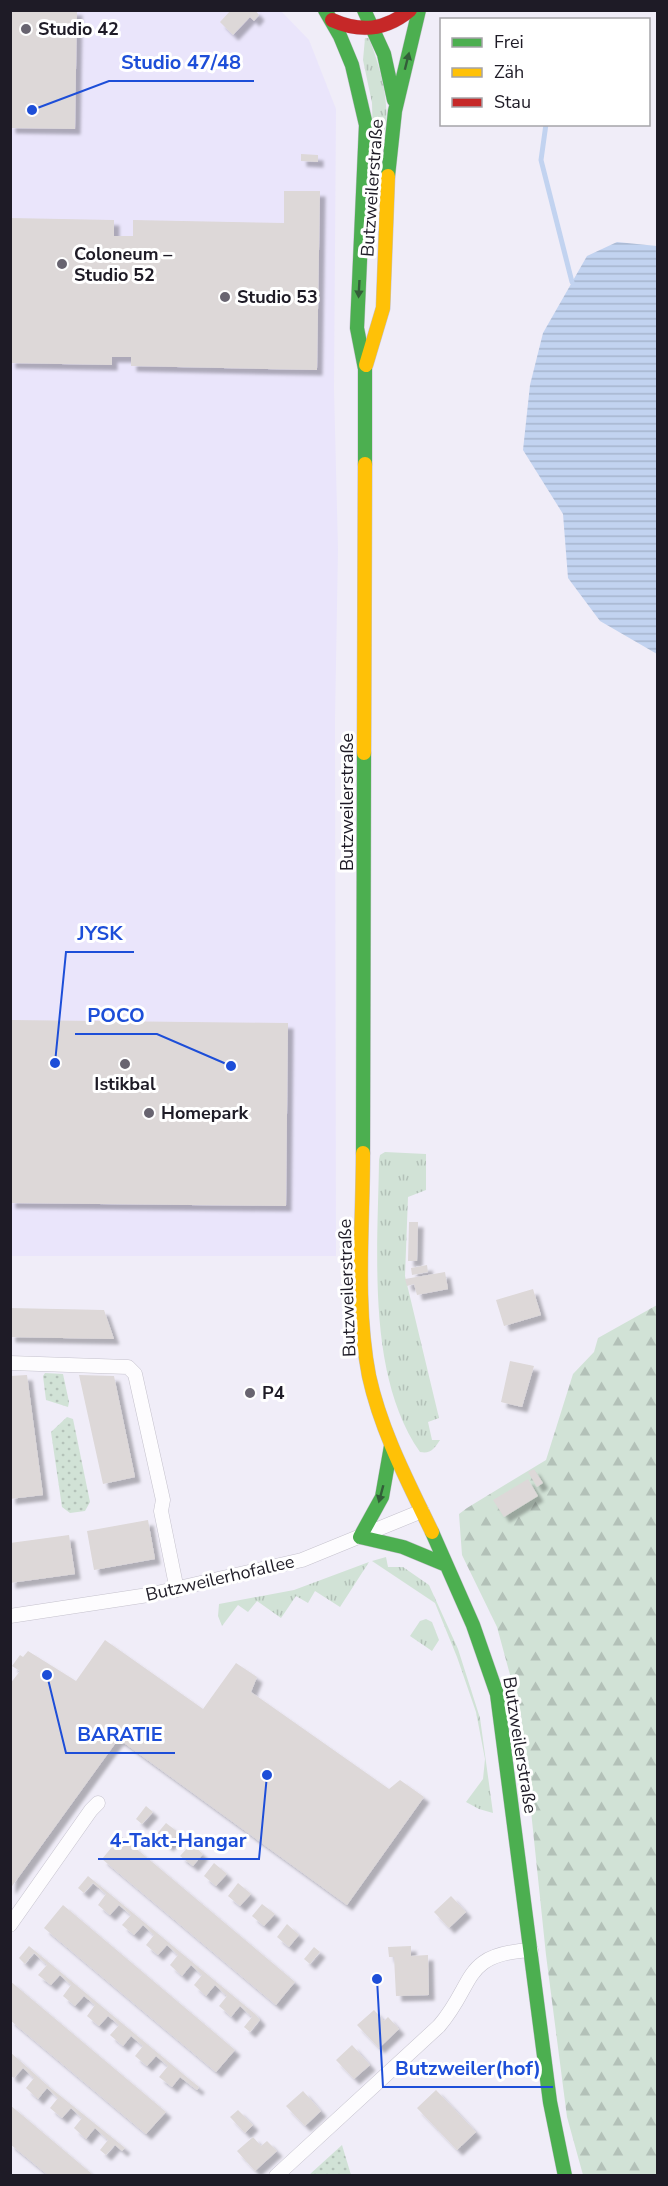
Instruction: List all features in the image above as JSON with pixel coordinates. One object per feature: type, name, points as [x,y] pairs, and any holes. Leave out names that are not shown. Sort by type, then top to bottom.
[{"type":"street","points":[[329,15],[356,29],[375,29],[389,25],[410,10]]},
{"type":"street","name":"Butzweilerstraße","points":[[365,369],[383,308],[388,176],[395,111],[419,10]]},
{"type":"street","points":[[368,12],[391,80],[395,111]]},
{"type":"street","name":"Butzweilerstraße","points":[[350,64],[351,42],[356,29],[368,12]]},
{"type":"street","name":"Butzweilerstraße","points":[[329,15],[350,64],[366,125],[357,328],[365,369],[363,1304],[366,1356],[378,1407],[391,1446],[488,1662],[497,1694],[550,2102],[565,2175]]},
{"type":"street","points":[[10,1363],[128,1367],[135,1374],[164,1500],[161,1511],[177,1590]]},
{"type":"street","points":[[391,1446],[382,1497],[360,1537],[403,1547],[444,1564]]},
{"type":"street","name":"Butzweilerhofallee","points":[[10,1616],[177,1590],[302,1560],[422,1511]]},
{"type":"street","points":[[10,1925],[98,1803]]},
{"type":"street","points":[[276,2175],[440,2026],[451,2012],[466,1980],[476,1967],[491,1956],[504,1952],[531,1950]]},
{"type":"shaded area","points":[[11,11],[281,11],[309,40],[336,109],[334,389],[338,549],[335,719],[336,1256],[11,1256]]},
{"type":"green space","points":[[365,38],[369,38],[373,49],[385,93],[386,123],[383,136],[377,146],[373,144],[372,103],[363,60]]},
{"type":"green space","points":[[385,1152],[426,1154],[426,1190],[408,1197],[405,1276],[439,1418],[428,1422],[432,1440],[440,1440],[434,1448],[427,1452],[420,1452],[403,1421],[391,1387],[383,1350],[377,1272],[377,1233],[379,1160],[380,1155]]},
{"type":"green space","points":[[657,1305],[657,2175],[583,2175],[567,2117],[546,1955],[521,1715],[497,1627],[462,1555],[459,1514],[546,1460],[573,1374],[594,1352],[598,1338]]},
{"type":"green space","points":[[45,1373],[63,1374],[68,1407],[46,1400],[43,1376]]},
{"type":"green space","points":[[67,1417],[73,1419],[90,1502],[85,1511],[70,1513],[62,1507],[51,1432]]},
{"type":"green space","points":[[386,1557],[388,1567],[403,1567],[429,1585],[458,1649],[480,1718],[493,1813],[466,1802],[483,1779],[485,1759],[476,1712],[435,1603],[372,1561]]},
{"type":"green space","points":[[369,1562],[340,1607],[315,1591],[308,1603],[296,1596],[281,1618],[257,1601],[248,1612],[238,1605],[222,1626],[218,1616],[219,1604],[294,1590]]},
{"type":"green space","points":[[426,1619],[432,1622],[439,1640],[432,1651],[410,1636],[420,1621]]},
{"type":"green space","points":[[342,2145],[351,2175],[309,2175]]},
{"type":"water","points":[[617,242],[657,246],[657,654],[600,621],[568,578],[563,514],[523,450],[530,385],[543,333],[587,256]]},
{"type":"building","points":[[10,10],[77,10],[75,129],[10,128]]},
{"type":"building","points":[[231,10],[255,10],[259,15],[254,21],[250,17],[233,35],[220,22]]},
{"type":"building","points":[[301,154],[318,155],[318,162],[301,161]]},
{"type":"building","name":"Studio 53","points":[[284,191],[320,191],[317,370],[131,366],[131,357],[112,357],[112,365],[10,363],[10,218],[114,220],[114,236],[133,236],[133,220],[284,223]]},
{"type":"building","name":"Homepark","points":[[10,1020],[288,1023],[286,1206],[10,1203]]},
{"type":"building","points":[[409,1222],[418,1222],[417,1261],[408,1261]]},
{"type":"building","points":[[427,1265],[428,1272],[412,1275],[411,1268]]},
{"type":"building","points":[[445,1272],[448,1289],[417,1295],[414,1284],[407,1286],[405,1279]]},
{"type":"building","points":[[533,1289],[541,1315],[504,1326],[496,1300]]},
{"type":"building","points":[[10,1308],[104,1310],[114,1339],[10,1337]]},
{"type":"building","points":[[510,1361],[534,1366],[522,1407],[501,1402]]},
{"type":"building","points":[[27,1375],[43,1495],[10,1499],[10,1376]]},
{"type":"building","points":[[79,1375],[114,1376],[135,1477],[103,1484]]},
{"type":"building","points":[[534,1469],[543,1483],[537,1487],[528,1472]]},
{"type":"building","points":[[528,1479],[538,1496],[504,1517],[493,1500]]},
{"type":"building","points":[[148,1520],[155,1559],[94,1570],[87,1531]]},
{"type":"building","points":[[69,1535],[75,1574],[10,1583],[10,1543]]},
{"type":"building","points":[[105,1640],[203,1709],[236,1663],[257,1677],[251,1692],[389,1789],[400,1780],[424,1797],[347,1905],[120,1740],[117,1741],[10,1889],[10,1684],[20,1671],[12,1666],[20,1655],[23,1657],[28,1651],[76,1681]]},
{"type":"building","points":[[146,1806],[153,1812],[142,1824],[136,1819]]},
{"type":"building","points":[[166,1823],[179,1833],[168,1846],[156,1835]]},
{"type":"building","points":[[121,1836],[295,1982],[276,2005],[102,1859]]},
{"type":"building","points":[[191,1844],[203,1854],[193,1866],[180,1856]]},
{"type":"building","points":[[214,1863],[227,1874],[216,1886],[204,1876]]},
{"type":"building","points":[[88,1876],[255,2014],[260,2020],[250,2032],[244,2027],[252,2017],[240,2006],[231,2017],[219,2006],[227,1996],[215,1985],[206,1996],[194,1985],[202,1975],[191,1965],[182,1976],[170,1965],[178,1955],[167,1945],[158,1955],[146,1945],[154,1935],[143,1925],[134,1935],[122,1925],[131,1915],[119,1905],[110,1915],[98,1905],[106,1894],[93,1883],[84,1893],[78,1888]]},
{"type":"building","points":[[238,1883],[251,1894],[240,1906],[228,1896]]},
{"type":"building","points":[[451,1896],[466,1912],[449,1928],[434,1912]]},
{"type":"building","points":[[262,1904],[275,1914],[264,1926],[252,1916]]},
{"type":"building","points":[[63,1905],[235,2050],[216,2072],[44,1928]]},
{"type":"building","points":[[287,1924],[299,1935],[289,1947],[277,1937]]},
{"type":"building","points":[[29,1946],[199,2087],[197,2090],[180,2077],[172,2087],[159,2077],[168,2066],[156,2056],[147,2066],[135,2056],[143,2046],[131,2036],[123,2046],[110,2035],[119,2025],[108,2016],[99,2026],[87,2016],[95,2005],[84,1996],[75,2006],[63,1996],[71,1985],[60,1975],[51,1985],[38,1975],[47,1965],[34,1953],[25,1964],[19,1958]]},
{"type":"building","points":[[411,1946],[411,1956],[428,1955],[429,1995],[396,1996],[394,1957],[389,1957],[388,1947]]},
{"type":"building","points":[[314,1947],[320,1952],[310,1964],[304,1959]]},
{"type":"building","points":[[10,1981],[166,2112],[146,2134],[10,2020]]},
{"type":"building","points":[[374,2010],[384,2021],[388,2017],[399,2029],[379,2048],[357,2025]]},
{"type":"building","points":[[352,2045],[370,2065],[354,2079],[336,2060]]},
{"type":"building","points":[[10,2052],[125,2148],[122,2151],[115,2145],[106,2155],[100,2150],[108,2140],[95,2128],[86,2139],[74,2128],[82,2118],[71,2108],[62,2118],[50,2108],[58,2098],[47,2088],[38,2099],[26,2088],[34,2078],[23,2068],[14,2078],[10,2075]]},
{"type":"building","points":[[436,2090],[476,2132],[457,2150],[417,2108]]},
{"type":"building","points":[[303,2091],[321,2111],[305,2126],[286,2106]]},
{"type":"building","points":[[10,2105],[92,2174],[48,2175],[10,2144]]},
{"type":"building","points":[[238,2110],[253,2125],[245,2133],[230,2117]]},
{"type":"building","points":[[253,2137],[261,2146],[267,2141],[277,2151],[255,2171],[237,2151]]},
{"type":"waterway","points":[[546,126],[541,160],[572,282]]},
{"type":"traffic: fast","points":[[325,10],[340,36],[352,65],[366,125],[357,328],[365,369],[365,464]]},
{"type":"traffic: fast","points":[[364,10],[384,54],[394,100]]},
{"type":"traffic: fast","points":[[388,176],[395,111],[419,10]]},
{"type":"traffic: fast","points":[[363,1153],[364,753]]},
{"type":"traffic: fast","points":[[391,1446],[382,1497],[360,1537],[403,1547],[444,1564]]},
{"type":"traffic: fast","points":[[432,1532],[473,1625],[497,1694],[550,2102],[565,2176]]},
{"type":"traffic: slow","points":[[366,365],[383,308],[388,176]]},
{"type":"traffic: slow","points":[[364,753],[365,464]]},
{"type":"traffic: slow","points":[[363,1153],[361,1293],[369,1376],[388,1436],[432,1532]]},
{"type":"traffic: jam","points":[[332,20],[353,27],[373,27],[392,22],[410,10]]},
{"type":"place","name":"Studio 42","points":[[26,29]]},
{"type":"place","name":"Studio 47/48","points":[[32,110]]},
{"type":"place","name":"Coloneum – Studio 52","points":[[62,264]]},
{"type":"place","name":"Studio 53","points":[[225,297]]},
{"type":"place","name":"JYSK","points":[[55,1063]]},
{"type":"place","name":"Istikbal","points":[[125,1064]]},
{"type":"place","name":"POCO","points":[[231,1066]]},
{"type":"place","name":"Homepark","points":[[149,1113]]},
{"type":"place","name":"P4","points":[[250,1393]]},
{"type":"place","name":"BARATIE","points":[[47,1675]]},
{"type":"place","name":"4-Takt-Hangar","points":[[267,1775]]},
{"type":"place","name":"Butzweiler(hof)","points":[[377,1979]]}]
